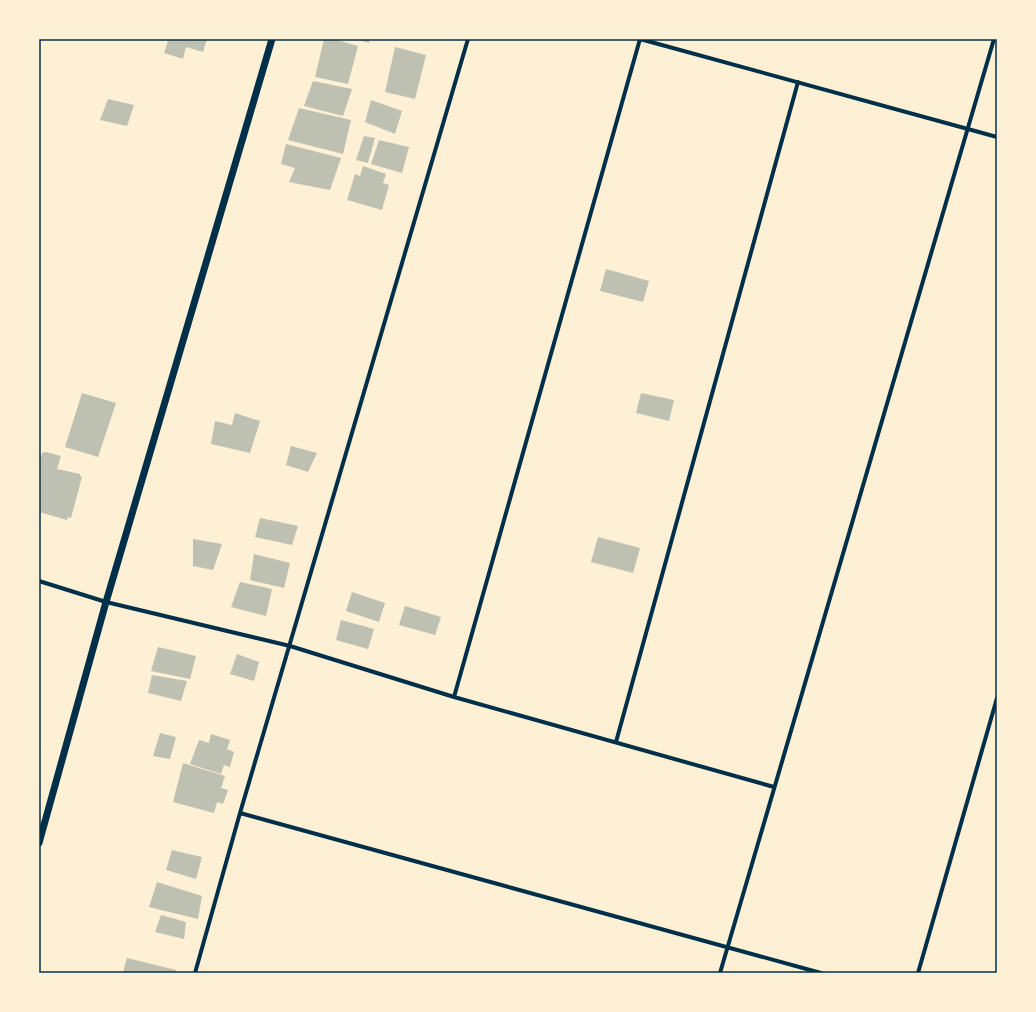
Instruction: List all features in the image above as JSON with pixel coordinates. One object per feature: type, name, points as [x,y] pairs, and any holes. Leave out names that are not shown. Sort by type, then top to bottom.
[{"type":"street","points":[[39,843],[106,602],[272,39]]},
{"type":"street","points":[[195,973],[240,813],[468,39]]},
{"type":"street","points":[[454,697],[640,39],[997,137]]},
{"type":"street","points":[[720,973],[994,39]]},
{"type":"street","points":[[616,742],[798,82]]},
{"type":"street","points":[[39,581],[106,602],[290,646],[454,697],[774,787]]},
{"type":"street","points":[[918,973],[997,698]]},
{"type":"street","points":[[240,813],[821,973]]},
{"type":"building","points":[[161,39],[207,39],[203,52],[186,47],[183,59],[164,53],[168,41]]},
{"type":"building","points":[[324,39],[333,39],[358,46],[348,84],[315,77]]},
{"type":"building","points":[[355,39],[370,39],[369,43]]},
{"type":"building","points":[[395,47],[426,55],[415,99],[385,92]]},
{"type":"building","points":[[313,81],[352,89],[343,116],[304,106]]},
{"type":"building","points":[[108,99],[134,105],[127,126],[100,120]]},
{"type":"building","points":[[371,100],[402,111],[395,134],[365,122]]},
{"type":"building","points":[[299,108],[351,120],[343,154],[288,140]]},
{"type":"building","points":[[364,136],[375,138],[368,163],[356,160]]},
{"type":"building","points":[[379,140],[409,147],[402,173],[371,164]]},
{"type":"building","points":[[286,144],[341,158],[330,190],[289,182],[295,168],[281,164]]},
{"type":"building","points":[[363,166],[386,174],[383,183],[389,185],[382,210],[347,200],[355,174],[360,176]]},
{"type":"building","points":[[606,269],[649,281],[643,302],[600,291]]},
{"type":"building","points":[[82,393],[116,403],[98,457],[65,447]]},
{"type":"building","points":[[641,393],[674,400],[669,421],[636,413]]},
{"type":"building","points":[[235,413],[260,421],[250,453],[211,444],[215,421],[232,425]]},
{"type":"building","points":[[291,446],[317,453],[308,472],[286,465]]},
{"type":"building","points":[[46,452],[61,456],[57,469],[80,474],[82,477],[71,518],[68,517],[67,520],[39,512],[39,464],[42,453]]},
{"type":"building","points":[[260,518],[298,526],[292,545],[255,537]]},
{"type":"building","points":[[598,537],[640,548],[633,573],[591,562]]},
{"type":"building","points":[[193,539],[222,544],[213,570],[193,566]]},
{"type":"building","points":[[254,554],[290,563],[284,588],[250,580]]},
{"type":"building","points":[[240,582],[272,589],[266,616],[231,607]]},
{"type":"building","points":[[352,592],[385,603],[379,622],[346,611]]},
{"type":"building","points":[[405,606],[441,617],[435,635],[399,625]]},
{"type":"building","points":[[341,620],[374,629],[368,649],[336,640]]},
{"type":"building","points":[[158,647],[196,656],[190,679],[151,671]]},
{"type":"building","points":[[237,654],[259,662],[254,681],[230,674]]},
{"type":"building","points":[[152,675],[187,681],[181,701],[148,693]]},
{"type":"building","points":[[160,733],[176,737],[170,759],[153,756]]},
{"type":"building","points":[[211,734],[230,740],[227,749],[234,752],[230,767],[224,765],[221,774],[190,764],[199,740],[209,743]]},
{"type":"building","points":[[183,763],[225,776],[221,788],[228,790],[223,804],[217,802],[214,813],[173,802]]},
{"type":"building","points":[[172,850],[202,857],[196,879],[166,870]]},
{"type":"building","points":[[157,882],[202,896],[198,919],[149,907]]},
{"type":"building","points":[[161,915],[186,922],[184,939],[155,932]]},
{"type":"building","points":[[127,958],[176,970],[175,973],[123,972]]}]
